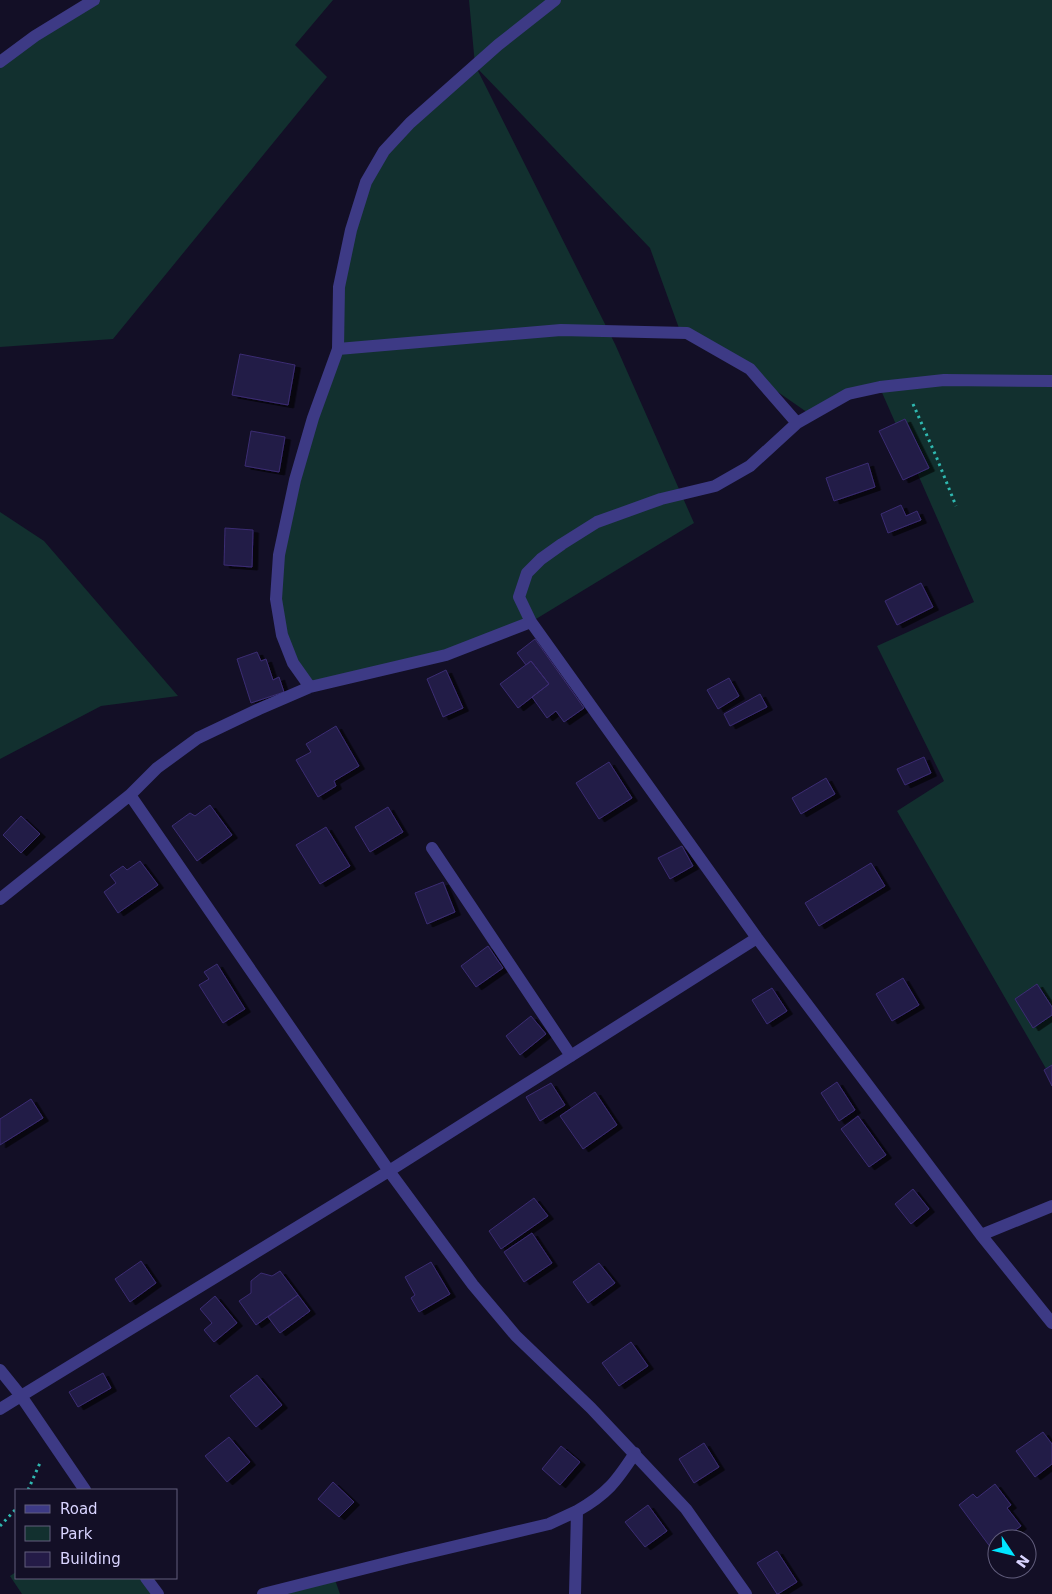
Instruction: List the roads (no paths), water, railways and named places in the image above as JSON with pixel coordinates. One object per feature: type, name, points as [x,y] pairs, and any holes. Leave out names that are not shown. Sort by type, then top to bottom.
[{"type":"street","points":[[0,62],[35,36],[94,0]]},
{"type":"street","points":[[310,687],[293,663],[282,635],[276,599],[279,555],[294,480],[338,349],[339,286],[351,230],[366,182],[384,151],[410,123],[498,44],[554,0]]},
{"type":"street","points":[[338,349],[561,330],[687,333],[750,369],[797,423]]},
{"type":"street","points":[[1052,381],[944,380],[880,387],[848,394],[797,423],[750,466],[715,486],[661,499],[597,522],[541,559],[527,573],[519,597],[531,622],[757,938],[981,1235],[1052,1323]]},
{"type":"street","points":[[0,899],[130,795],[157,768],[198,738],[259,708],[310,687],[446,655],[531,622]]},
{"type":"street","points":[[130,795],[389,1171],[473,1285],[516,1336],[591,1408],[686,1509],[746,1594]]},
{"type":"street","points":[[432,848],[571,1056]]},
{"type":"street","points":[[0,1409],[389,1171],[757,938]]},
{"type":"street","points":[[981,1235],[1052,1206]]},
{"type":"street","points":[[0,1370],[21,1396],[85,1489]]},
{"type":"street","points":[[263,1594],[549,1524],[597,1500],[617,1480],[635,1454]]},
{"type":"street","points":[[575,1594],[577,1511]]},
{"type":"street","points":[[147,1579],[158,1594]]}]
